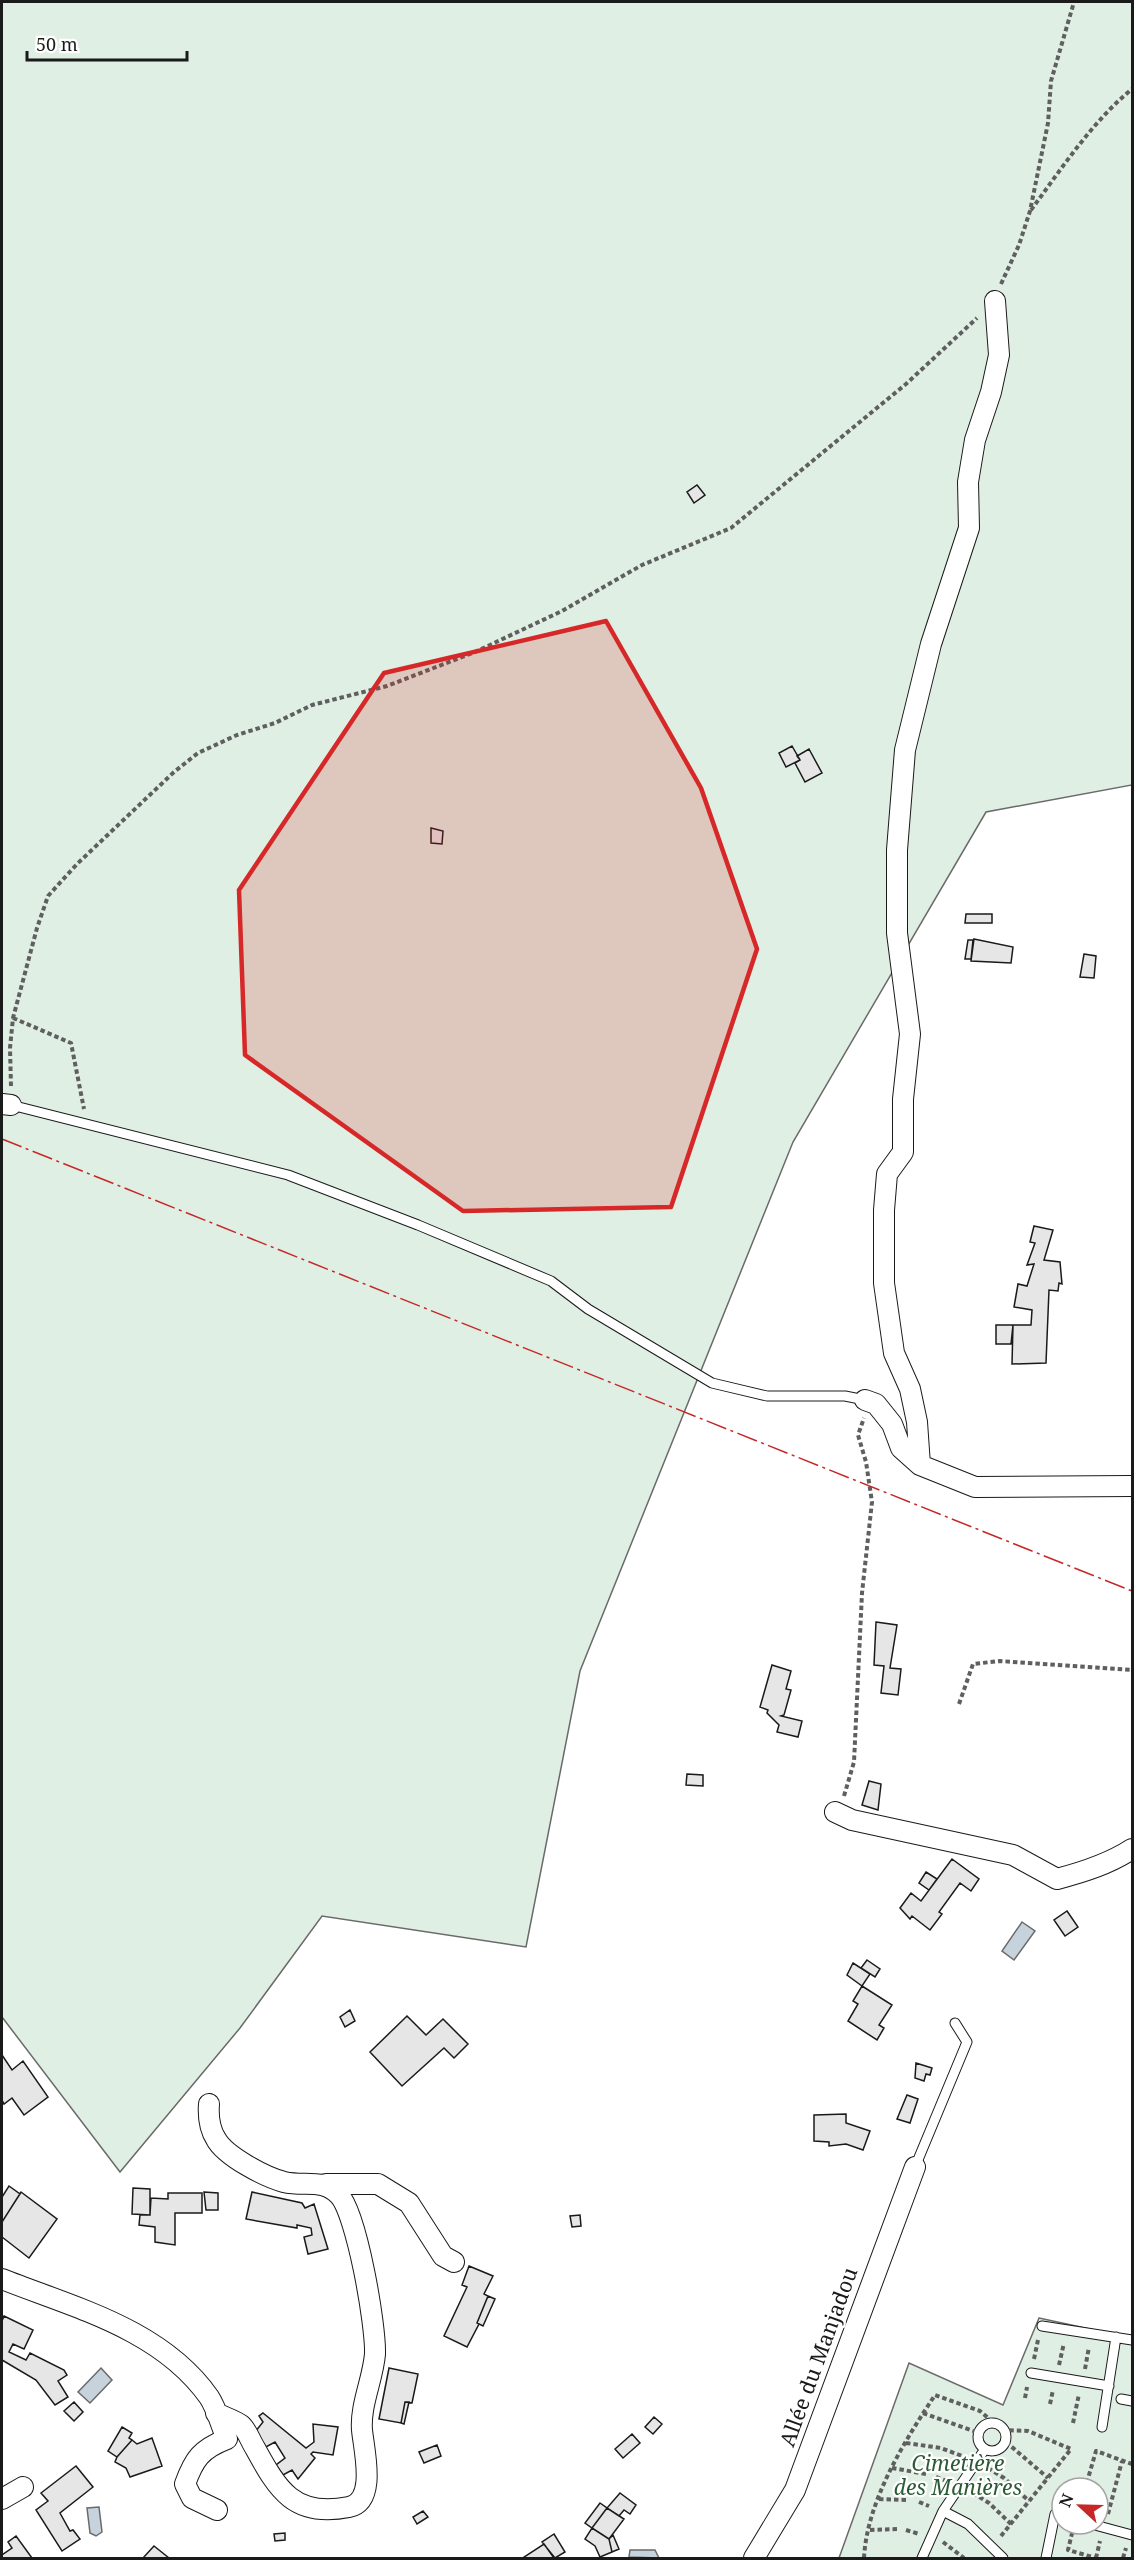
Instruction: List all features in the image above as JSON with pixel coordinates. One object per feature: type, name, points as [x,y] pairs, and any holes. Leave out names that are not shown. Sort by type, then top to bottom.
[{"type":"street","points":[[920,1465],[917,1422],[909,1389],[894,1353],[884,1283],[886,1186],[888,1174],[903,1152],[903,1098],[910,1034],[897,933],[897,850],[904,750],[931,644],[969,528],[968,482],[975,440],[991,392],[999,355],[996,301]]},
{"type":"street","points":[[868,1401],[876,1404],[892,1424],[901,1448],[920,1465],[975,1487],[1132,1486]]},
{"type":"street","points":[[837,1813],[852,1820],[1013,1856],[1057,1879],[1115,1860],[1132,1849]]},
{"type":"street","points":[[209,2104],[208,2120],[216,2141],[244,2164],[284,2182],[378,2184],[408,2203],[444,2256],[454,2262]]},
{"type":"street","name":"Allée du Manjadou","points":[[754,2559],[795,2490],[915,2167]]},
{"type":"street","points":[[216,2413],[242,2426],[272,2478],[287,2498],[320,2510],[351,2507],[361,2502],[366,2493],[362,2425],[375,2353],[368,2290],[351,2220],[341,2197],[326,2184]]},
{"type":"street","points":[[2,2279],[140,2334],[186,2368],[211,2399],[227,2439],[212,2445],[193,2461],[185,2484],[192,2498],[217,2510]]},
{"type":"street","points":[[2,2499],[23,2487]]},
{"type":"lane","points":[[6,1104],[288,1175],[456,1241],[551,1281],[588,1309],[712,1383],[767,1396],[845,1396],[868,1401]]},
{"type":"lane","points":[[915,2167],[967,2042],[955,2023]]},
{"type":"lane","points":[[1042,2326],[1132,2340]]},
{"type":"lane","points":[[1102,2427],[1116,2337]]},
{"type":"lane","points":[[1030,2373],[1108,2386]]},
{"type":"lane","points":[[1120,2399],[1132,2401]]},
{"type":"lane","points":[[994,2423],[1004,2430],[1006,2442],[997,2451],[985,2449],[978,2439],[979,2433],[987,2424],[994,2423]]},
{"type":"lane","points":[[922,2559],[943,2511],[985,2449]]},
{"type":"lane","points":[[943,2511],[968,2524],[1003,2559]]},
{"type":"lane","points":[[1110,2530],[1132,2535]]},
{"type":"lane","points":[[1046,2559],[1051,2536]]},
{"type":"path","points":[[6,1104],[13,1018],[48,896],[140,803],[198,753],[312,705],[387,686],[475,652],[562,611],[642,565],[731,528],[897,392],[996,301],[1002,280],[1019,245],[1030,211],[1048,123],[1051,81],[1074,2]]},
{"type":"path","points":[[1030,211],[1072,154],[1118,101],[1132,89]]},
{"type":"path","points":[[13,1018],[71,1043],[87,1125]]},
{"type":"path","points":[[837,1813],[854,1762],[862,1593],[872,1502],[866,1462],[858,1435],[868,1401]]},
{"type":"path","points":[[959,1704],[973,1664],[1000,1660],[1132,1670]]},
{"type":"path","points":[[864,2559],[879,2499],[892,2468],[935,2395],[980,2411],[994,2423]]},
{"type":"path","points":[[923,2413],[979,2433]]},
{"type":"path","points":[[993,2547],[1071,2449],[1028,2431],[1004,2430]]},
{"type":"path","points":[[1006,2442],[1048,2478]]},
{"type":"path","points":[[1089,2476],[1096,2451],[1132,2464]]},
{"type":"path","points":[[1110,2506],[1122,2461]]},
{"type":"path","points":[[892,2468],[926,2474]]},
{"type":"path","points":[[936,2477],[961,2485],[989,2503],[1011,2524]]},
{"type":"path","points":[[879,2499],[909,2500]]},
{"type":"path","points":[[870,2530],[897,2529]]},
{"type":"path","points":[[1071,2536],[1068,2550],[1096,2558],[1102,2536]]},
{"type":"highlighted area","points":[[606,621],[701,788],[757,949],[671,1207],[463,1211],[245,1055],[239,890],[384,673]]},
{"type":"green space","points":[[2,2],[1132,2],[1132,785],[986,812],[793,1142],[580,1671],[526,1947],[322,1916],[240,2028],[120,2172],[2,2017]]},
{"type":"green space","name":"Cimetière des Manières","points":[[1039,2318],[1132,2338],[1132,2558],[839,2558],[909,2363],[1003,2405]]},
{"type":"shaded area","points":[[1022,1922],[1035,1931],[1014,1960],[1002,1951]]},
{"type":"shaded area","points":[[101,2368],[112,2380],[90,2403],[78,2392]]},
{"type":"shaded area","points":[[99,2507],[102,2532],[96,2536],[90,2533],[87,2508]]},
{"type":"shaded area","points":[[630,2550],[655,2550],[659,2558],[629,2557]]},
{"type":"building","points":[[697,485],[705,495],[694,503],[687,492]]},
{"type":"building","points":[[792,746],[800,760],[786,767],[779,753]]},
{"type":"building","points":[[809,749],[822,773],[805,782],[795,763],[800,760],[797,756]]},
{"type":"building","points":[[431,828],[443,831],[442,844],[431,843]]},
{"type":"building","points":[[966,914],[992,914],[992,923],[965,923]]},
{"type":"building","points":[[974,939],[1013,947],[1011,963],[971,961]]},
{"type":"building","points":[[968,940],[973,940],[971,959],[965,959]]},
{"type":"building","points":[[1084,954],[1096,956],[1094,978],[1080,977]]},
{"type":"building","points":[[1034,1226],[1053,1230],[1044,1260],[1060,1262],[1062,1284],[1059,1283],[1058,1291],[1049,1290],[1046,1363],[1012,1364],[1013,1325],[1031,1325],[1032,1310],[1014,1307],[1018,1284],[1027,1286],[1034,1264],[1027,1265],[1035,1243],[1030,1242]]},
{"type":"building","points":[[996,1325],[1013,1325],[1011,1344],[996,1344]]},
{"type":"building","points":[[876,1622],[897,1625],[890,1668],[901,1669],[898,1695],[881,1693],[884,1666],[874,1665]]},
{"type":"building","points":[[772,1665],[791,1671],[786,1689],[791,1690],[784,1715],[781,1716],[802,1721],[798,1737],[777,1732],[779,1725],[767,1713],[768,1710],[760,1707]]},
{"type":"building","points":[[687,1774],[703,1775],[703,1786],[686,1785]]},
{"type":"building","points":[[869,1781],[881,1784],[878,1810],[862,1805]]},
{"type":"building","points":[[952,1859],[979,1879],[971,1891],[960,1883],[939,1912],[942,1914],[930,1930],[912,1916],[910,1919],[900,1908],[911,1893],[921,1901]]},
{"type":"building","points":[[926,1872],[937,1879],[929,1890],[919,1883]]},
{"type":"building","points":[[1067,1911],[1078,1927],[1065,1936],[1054,1920]]},
{"type":"building","points":[[867,1960],[880,1969],[875,1977],[861,1968]]},
{"type":"building","points":[[853,1963],[870,1974],[862,1986],[847,1975]]},
{"type":"building","points":[[862,1986],[892,2005],[879,2025],[884,2028],[877,2040],[848,2021],[858,2004],[853,2001]]},
{"type":"building","points":[[350,2010],[355,2021],[345,2027],[340,2017]]},
{"type":"building","points":[[407,2016],[426,2035],[443,2019],[468,2044],[454,2058],[444,2048],[402,2086],[370,2052]]},
{"type":"building","points":[[2,2055],[12,2070],[23,2061],[48,2097],[24,2115],[12,2098],[4,2104],[2,2100]]},
{"type":"building","points":[[916,2063],[932,2068],[930,2075],[926,2074],[924,2081],[915,2078]]},
{"type":"building","points":[[907,2095],[918,2099],[910,2123],[897,2119]]},
{"type":"building","points":[[846,2114],[846,2123],[870,2131],[863,2150],[846,2144],[829,2146],[829,2142],[814,2141],[814,2115]]},
{"type":"building","points":[[9,2186],[20,2194],[2,2222],[2,2197]]},
{"type":"building","points":[[133,2188],[150,2189],[150,2215],[132,2214]]},
{"type":"building","points":[[21,2192],[57,2219],[29,2258],[2,2237],[2,2222]]},
{"type":"building","points":[[204,2192],[218,2193],[218,2210],[206,2210]]},
{"type":"building","points":[[252,2192],[302,2203],[305,2208],[314,2204],[328,2249],[308,2254],[304,2237],[312,2235],[311,2228],[297,2225],[297,2228],[246,2219]]},
{"type":"building","points":[[168,2193],[202,2193],[202,2213],[175,2213],[175,2245],[155,2242],[155,2227],[139,2225],[140,2215],[150,2215],[151,2198],[168,2199]]},
{"type":"building","points":[[580,2215],[581,2226],[572,2227],[570,2216]]},
{"type":"building","points":[[469,2266],[493,2276],[484,2294],[488,2296],[477,2323],[479,2324],[467,2347],[444,2336],[467,2287],[462,2285]]},
{"type":"building","points":[[488,2296],[495,2299],[483,2326],[477,2323]]},
{"type":"building","points":[[4,2316],[33,2330],[24,2349],[13,2344],[9,2352],[26,2360],[30,2353],[64,2370],[67,2375],[58,2381],[68,2397],[55,2405],[36,2380],[2,2360]]},
{"type":"building","points":[[389,2368],[418,2374],[412,2403],[405,2402],[401,2423],[379,2419]]},
{"type":"building","points":[[74,2402],[83,2412],[74,2421],[64,2411]]},
{"type":"building","points":[[405,2402],[409,2402],[404,2424],[401,2423]]},
{"type":"building","points":[[263,2413],[306,2448],[314,2442],[313,2424],[338,2427],[333,2455],[313,2452],[311,2454],[315,2458],[298,2479],[292,2470],[283,2475],[276,2465],[285,2458],[275,2442],[264,2448],[255,2432],[263,2422],[259,2416]]},
{"type":"building","points":[[654,2417],[662,2424],[653,2434],[645,2427]]},
{"type":"building","points":[[122,2427],[132,2433],[129,2438],[132,2440],[117,2457],[108,2451]]},
{"type":"building","points":[[632,2434],[640,2443],[623,2458],[615,2449]]},
{"type":"building","points":[[152,2438],[162,2466],[130,2477],[126,2468],[115,2462],[117,2457],[132,2440],[137,2444]]},
{"type":"building","points":[[437,2445],[441,2456],[424,2463],[419,2452]]},
{"type":"building","points":[[76,2466],[93,2487],[60,2513],[70,2531],[73,2530],[80,2539],[62,2551],[36,2510],[48,2501],[41,2493]]},
{"type":"building","points":[[620,2493],[636,2505],[630,2514],[624,2510],[619,2516],[607,2508]]},
{"type":"building","points":[[600,2503],[607,2508],[592,2528],[585,2523]]},
{"type":"building","points":[[607,2508],[624,2519],[609,2539],[592,2528]]},
{"type":"building","points":[[423,2511],[428,2517],[417,2524],[413,2517]]},
{"type":"building","points":[[592,2528],[609,2539],[612,2552],[600,2557],[595,2546],[585,2539]]},
{"type":"building","points":[[285,2533],[285,2540],[275,2541],[274,2534]]},
{"type":"building","points":[[554,2534],[565,2552],[555,2558],[542,2542]]},
{"type":"building","points":[[613,2535],[619,2549],[612,2552],[609,2539]]},
{"type":"building","points":[[16,2536],[32,2558],[2,2558],[2,2555],[12,2548],[8,2542]]},
{"type":"building","points":[[544,2544],[554,2558],[524,2557]]},
{"type":"building","points":[[154,2546],[169,2558],[143,2558]]},
{"type":"power","points":[[2,1139],[1132,1591]]}]
